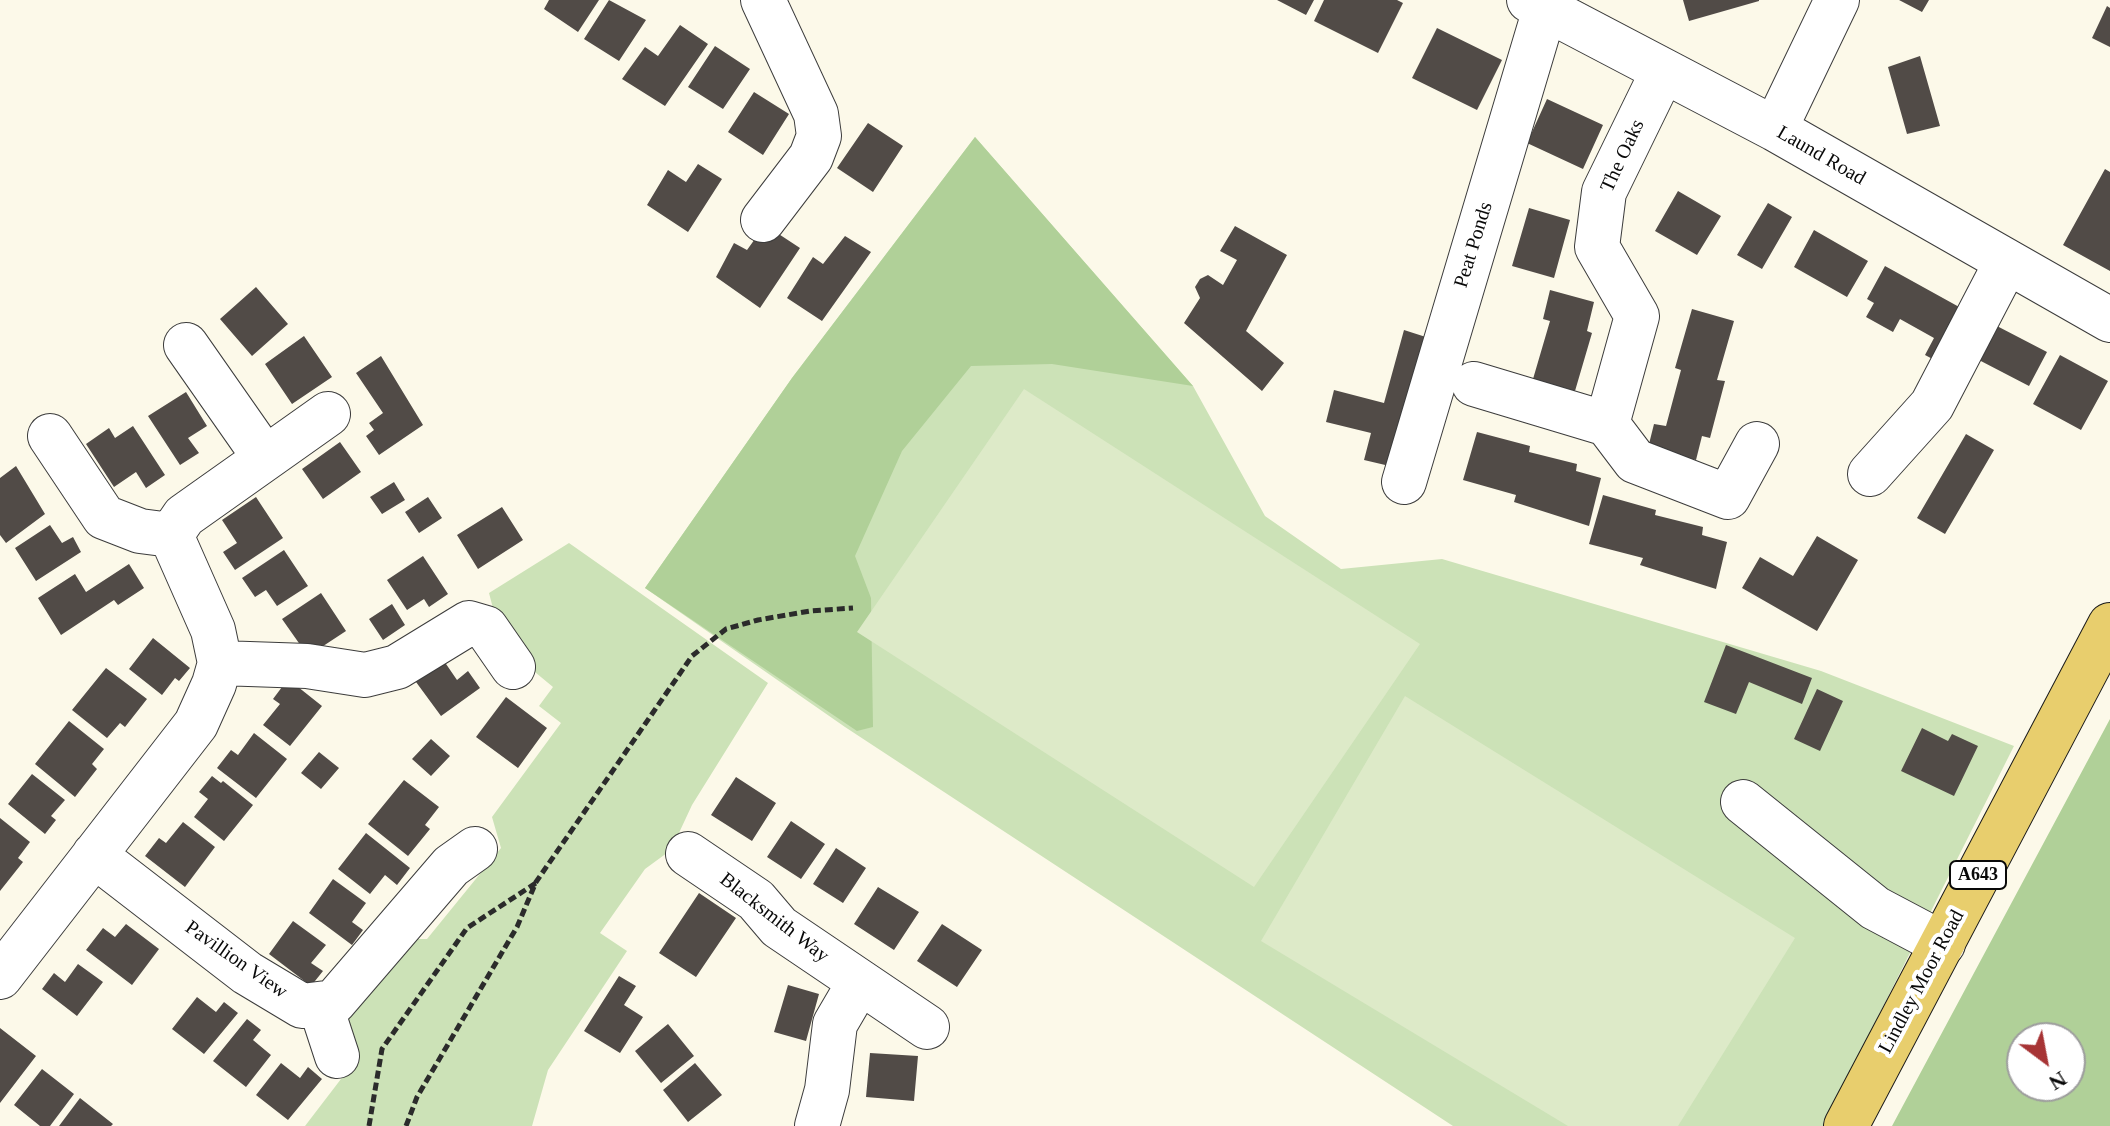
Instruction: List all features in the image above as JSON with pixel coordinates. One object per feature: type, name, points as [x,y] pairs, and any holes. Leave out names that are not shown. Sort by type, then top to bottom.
[{"type":"main road","name":"Lindley Moor Road","points":[[1846,1126],[2110,625]]},
{"type":"street","points":[[763,0],[816,114],[819,136],[811,157],[763,220]]},
{"type":"street","points":[[1775,129],[1837,0]]},
{"type":"street","name":"Laund Road","points":[[1537,4],[1775,129],[2110,320]]},
{"type":"street","name":"Peat Ponds","points":[[1404,482],[1537,4]]},
{"type":"street","name":"The Oaks","points":[[1607,424],[1637,316],[1597,247],[1604,192],[1663,71]]},
{"type":"street","points":[[1870,474],[1932,405],[2006,263]]},
{"type":"street","points":[[186,345],[265,458]]},
{"type":"street","points":[[1474,384],[1607,424],[1635,461],[1728,497],[1757,444]]},
{"type":"street","points":[[171,535],[184,516],[328,414]]},
{"type":"street","points":[[50,436],[104,517],[140,531],[171,535]]},
{"type":"street","points":[[0,977],[196,724],[220,663],[213,630],[171,535]]},
{"type":"street","points":[[220,663],[307,666],[365,675],[397,667],[469,623],[486,628],[513,667]]},
{"type":"street","points":[[1743,802],[1875,908],[1943,944]]},
{"type":"street","points":[[337,1056],[320,1004],[334,1002],[451,866],[475,849]]},
{"type":"street","name":"Blacksmith Way","points":[[688,854],[756,900],[779,927],[927,1027]]},
{"type":"street","name":"Pavillion View","points":[[94,855],[247,973],[302,1006],[320,1004]]},
{"type":"street","points":[[817,1126],[827,1090],[835,1024],[859,983]]},
{"type":"path","points":[[406,1126],[417,1097],[517,927],[536,882],[692,656],[726,629],[758,620],[853,608]]},
{"type":"path","points":[[369,1126],[382,1049],[467,928],[536,882]]},
{"type":"green space","points":[[975,137],[1193,386],[1265,516],[1341,569],[1442,559],[1821,671],[2014,746],[1823,1126],[1453,1126],[845,727],[645,588],[792,378]]},
{"type":"green space","points":[[975,137],[1193,386],[1052,364],[971,366],[902,451],[855,556],[871,598],[873,727],[857,731],[645,588],[792,378]]},
{"type":"green space","points":[[1024,389],[1420,644],[1254,887],[857,632]]},
{"type":"green space","points":[[569,543],[768,683],[692,805],[671,850],[645,869],[600,933],[627,951],[548,1070],[532,1126],[305,1126],[354,1062],[341,1026],[413,939],[427,939],[501,848],[492,817],[561,723],[539,706],[553,687],[518,658],[495,616],[489,593]]},
{"type":"green space","points":[[1405,696],[1795,938],[1678,1126],[1568,1126],[1261,941]]},
{"type":"green space","points":[[2110,719],[2110,1126],[1892,1126]]},
{"type":"building","points":[[549,0],[599,0],[578,32],[544,9]]},
{"type":"building","points":[[609,0],[646,20],[619,61],[584,39]]},
{"type":"building","points":[[1277,0],[1314,0],[1306,15]]},
{"type":"building","points":[[1324,0],[1397,0],[1403,3],[1378,53],[1314,21]]},
{"type":"building","points":[[1683,0],[1759,0],[1759,1],[1689,21]]},
{"type":"building","points":[[1899,0],[1929,0],[1922,12]]},
{"type":"building","points":[[2107,6],[2110,8],[2110,47],[2092,38]]},
{"type":"building","points":[[680,25],[708,44],[665,106],[622,79],[645,47],[658,56]]},
{"type":"building","points":[[1437,28],[1502,60],[1477,110],[1412,78]]},
{"type":"building","points":[[715,46],[750,69],[723,109],[688,87]]},
{"type":"building","points":[[1920,56],[1940,126],[1907,134],[1888,67]]},
{"type":"building","points":[[754,92],[789,114],[763,155],[728,132]]},
{"type":"building","points":[[1547,99],[1603,125],[1583,169],[1527,143]]},
{"type":"building","points":[[868,123],[903,146],[873,192],[837,168]]},
{"type":"building","points":[[698,164],[722,179],[688,232],[647,205],[668,170],[686,182]]},
{"type":"building","points":[[2105,169],[2110,172],[2110,271],[2063,245]]},
{"type":"building","points":[[1678,191],[1721,216],[1697,255],[1655,231]]},
{"type":"building","points":[[1768,203],[1792,217],[1762,269],[1737,255]]},
{"type":"building","points":[[1529,208],[1570,220],[1554,278],[1512,266]]},
{"type":"building","points":[[765,225],[800,248],[760,308],[716,277],[734,243],[747,250]]},
{"type":"building","points":[[1235,226],[1287,255],[1246,331],[1284,363],[1262,391],[1184,323],[1200,298],[1195,287],[1200,279],[1208,275],[1223,285],[1237,260],[1220,251]]},
{"type":"building","points":[[1814,230],[1868,261],[1847,297],[1794,267]]},
{"type":"building","points":[[845,236],[871,252],[822,321],[787,298],[813,257],[823,264]]},
{"type":"building","points":[[1885,266],[1970,313],[1942,364],[1925,355],[1934,338],[1900,319],[1893,332],[1866,317],[1874,303],[1867,299]]},
{"type":"building","points":[[256,287],[288,324],[252,356],[220,319]]},
{"type":"building","points":[[1550,290],[1594,302],[1587,331],[1592,333],[1575,391],[1533,379],[1550,321],[1543,319]]},
{"type":"building","points":[[1692,309],[1734,321],[1717,380],[1725,381],[1710,438],[1702,436],[1696,460],[1648,448],[1654,424],[1666,426],[1681,370],[1675,368]]},
{"type":"building","points":[[1995,325],[2047,352],[2029,386],[1977,359]]},
{"type":"building","points":[[1404,330],[1432,339],[1398,468],[1364,460],[1371,433],[1326,422],[1334,390],[1384,403]]},
{"type":"building","points":[[304,336],[332,377],[292,404],[265,364]]},
{"type":"building","points":[[2060,355],[2108,381],[2081,430],[2033,404]]},
{"type":"building","points":[[381,356],[423,425],[379,455],[366,436],[374,430],[369,423],[383,413],[356,373]]},
{"type":"building","points":[[186,392],[207,426],[188,438],[199,453],[180,465],[148,416]]},
{"type":"building","points":[[133,426],[165,475],[146,488],[136,472],[114,487],[86,444],[109,428],[115,438]]},
{"type":"building","points":[[1477,432],[1530,446],[1529,452],[1577,464],[1576,471],[1601,478],[1589,526],[1514,502],[1516,495],[1463,480]]},
{"type":"building","points":[[1966,434],[1994,450],[1945,534],[1917,518]]},
{"type":"building","points":[[340,442],[361,472],[323,499],[302,469]]},
{"type":"building","points":[[16,466],[45,514],[6,543],[0,535],[0,478]]},
{"type":"building","points":[[394,482],[405,500],[382,514],[370,497]]},
{"type":"building","points":[[1603,495],[1656,510],[1655,515],[1703,527],[1702,535],[1727,542],[1716,589],[1640,565],[1643,558],[1589,544]]},
{"type":"building","points":[[256,497],[283,538],[235,570],[223,552],[237,543],[222,520]]},
{"type":"building","points":[[428,497],[442,518],[419,533],[405,512]]},
{"type":"building","points":[[502,507],[523,540],[478,569],[457,535]]},
{"type":"building","points":[[50,525],[62,543],[73,537],[81,552],[36,581],[15,548]]},
{"type":"building","points":[[1817,536],[1858,560],[1817,631],[1742,588],[1760,557],[1793,576]]},
{"type":"building","points":[[284,550],[308,586],[277,606],[266,590],[255,597],[242,578]]},
{"type":"building","points":[[423,556],[448,594],[429,607],[424,599],[407,610],[387,580]]},
{"type":"building","points":[[129,564],[144,588],[118,605],[114,600],[61,635],[38,598],[75,574],[86,592]]},
{"type":"building","points":[[321,593],[346,631],[308,656],[282,619]]},
{"type":"building","points":[[392,604],[405,625],[383,640],[369,619]]},
{"type":"building","points":[[153,638],[190,668],[179,681],[175,678],[162,695],[129,669]]},
{"type":"building","points":[[1726,645],[1812,678],[1802,704],[1749,682],[1736,714],[1704,702]]},
{"type":"building","points":[[444,661],[457,680],[468,671],[480,688],[441,716],[416,682]]},
{"type":"building","points":[[106,668],[147,699],[125,727],[120,723],[107,738],[72,710]]},
{"type":"building","points":[[288,679],[322,706],[290,746],[263,725],[280,704],[273,699]]},
{"type":"building","points":[[1817,689],[1843,701],[1820,751],[1794,739]]},
{"type":"building","points":[[506,697],[547,728],[518,768],[476,737]]},
{"type":"building","points":[[69,721],[104,749],[92,764],[97,769],[75,797],[35,764]]},
{"type":"building","points":[[1922,728],[1948,741],[1952,734],[1978,746],[1954,796],[1901,771]]},
{"type":"building","points":[[254,733],[287,759],[256,798],[217,768],[231,750],[238,755]]},
{"type":"building","points":[[431,739],[450,756],[431,776],[412,759]]},
{"type":"building","points":[[319,752],[339,768],[321,789],[301,773]]},
{"type":"building","points":[[32,774],[65,800],[51,816],[56,820],[45,834],[8,804]]},
{"type":"building","points":[[212,776],[253,805],[224,841],[194,817],[208,799],[199,792]]},
{"type":"building","points":[[736,777],[776,803],[752,841],[711,815]]},
{"type":"building","points":[[404,780],[439,807],[425,825],[430,829],[408,856],[368,824]]},
{"type":"building","points":[[0,818],[30,842],[18,858],[23,862],[0,891]]},
{"type":"building","points":[[791,821],[825,844],[801,879],[767,857]]},
{"type":"building","points":[[183,822],[215,847],[185,887],[145,856],[159,838],[166,843]]},
{"type":"building","points":[[366,833],[410,868],[397,885],[385,875],[370,894],[338,869]]},
{"type":"building","points":[[836,848],[866,868],[843,903],[813,884]]},
{"type":"building","points":[[333,879],[366,903],[352,922],[363,930],[352,945],[309,913]]},
{"type":"building","points":[[878,887],[919,912],[894,950],[854,924]]},
{"type":"building","points":[[699,893],[736,918],[696,977],[659,953]]},
{"type":"building","points":[[293,921],[326,945],[311,963],[323,971],[311,986],[269,954]]},
{"type":"building","points":[[126,924],[159,949],[132,985],[86,950],[103,928],[115,937]]},
{"type":"building","points":[[942,924],[982,950],[957,987],[917,961]]},
{"type":"building","points":[[78,964],[103,982],[77,1016],[42,989],[54,973],[65,982]]},
{"type":"building","points":[[619,976],[636,986],[624,1005],[643,1017],[620,1053],[584,1031]]},
{"type":"building","points":[[788,985],[819,994],[806,1041],[774,1032]]},
{"type":"building","points":[[197,997],[216,1012],[224,1002],[238,1013],[204,1054],[172,1029]]},
{"type":"building","points":[[247,1019],[261,1030],[253,1040],[271,1055],[246,1087],[213,1061]]},
{"type":"building","points":[[668,1024],[694,1056],[661,1083],[635,1051]]},
{"type":"building","points":[[0,1028],[36,1056],[0,1103]]},
{"type":"building","points":[[870,1053],[918,1056],[914,1101],[866,1097]]},
{"type":"building","points":[[281,1063],[300,1078],[308,1067],[322,1079],[288,1120],[256,1095]]},
{"type":"building","points":[[695,1063],[722,1095],[688,1122],[663,1090]]},
{"type":"building","points":[[42,1069],[74,1094],[50,1126],[40,1126],[14,1105]]},
{"type":"building","points":[[80,1098],[113,1124],[59,1126]]}]
